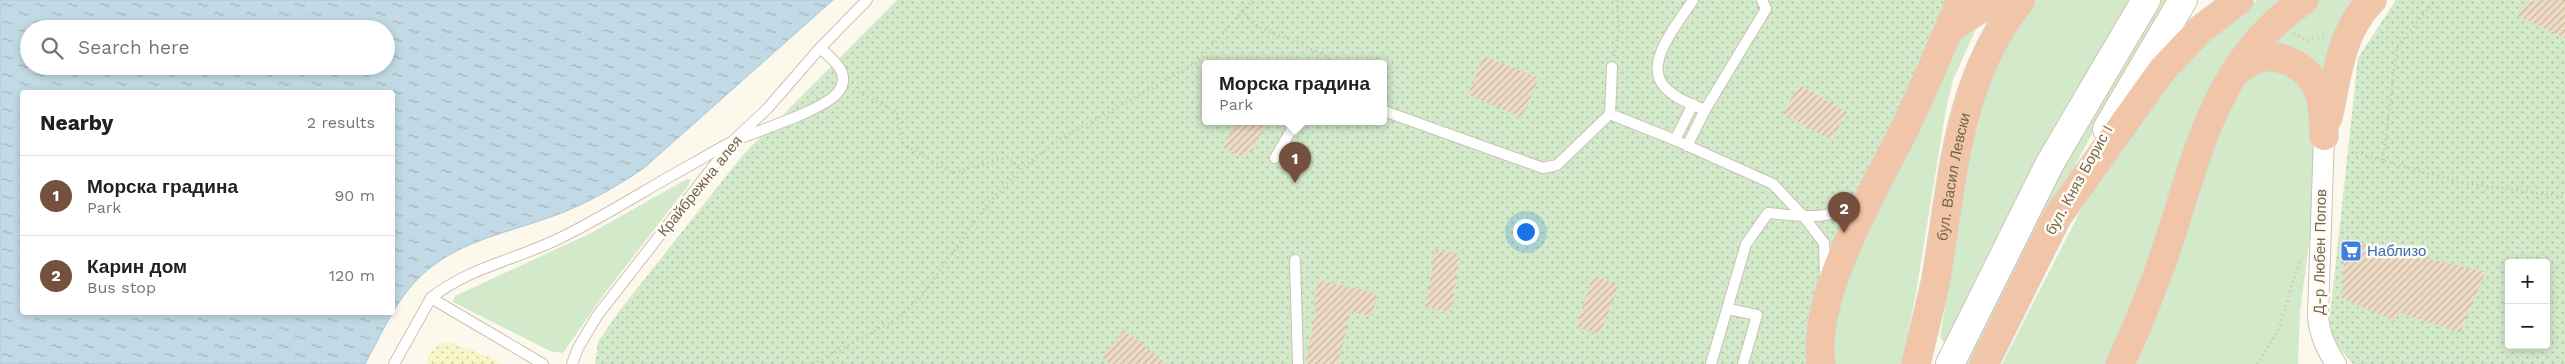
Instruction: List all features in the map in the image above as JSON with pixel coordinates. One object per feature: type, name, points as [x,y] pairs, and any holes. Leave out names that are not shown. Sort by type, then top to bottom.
[{"type":"highway","points":[[1821,364],[1820,340],[1826,298],[1851,238],[1930,76],[1961,0]]},
{"type":"highway","points":[[1949,29],[1994,0]]},
{"type":"highway","name":"бул. Васил Левски","points":[[1916,364],[1935,280],[1963,118],[1983,60],[1997,35],[2021,0]]},
{"type":"highway","points":[[2057,217],[2162,70],[2194,36],[2239,0]]},
{"type":"highway","points":[[2120,364],[2149,299],[2204,132],[2230,76],[2272,23],[2304,0]]},
{"type":"highway","points":[[2324,136],[2342,52],[2353,26],[2372,0]]},
{"type":"highway","points":[[2230,76],[2252,62],[2267,58],[2281,58],[2299,66],[2307,72],[2319,91],[2324,136]]},
{"type":"highway","name":"бул. Княз Борис I","points":[[1984,364],[2057,217]]},
{"type":"main road","name":"бул. Княз Борис I","points":[[1950,364],[2050,163],[2146,0]]},
{"type":"main road","name":"бул. Княз Борис I","points":[[2057,217],[2183,0]]},
{"type":"street","name":"Д-р Любен Попов","points":[[2324,136],[2318,259],[2319,330],[2327,350],[2336,364]]},
{"type":"lane","name":"Крайбрежна алея","points":[[572,364],[578,348],[597,316],[733,141],[767,109],[820,48],[867,0]]},
{"type":"lane","points":[[1693,0],[1658,56],[1656,75],[1665,87],[1705,110]]},
{"type":"lane","points":[[1687,146],[1705,110],[1766,9],[1762,0]]},
{"type":"lane","points":[[394,364],[431,298],[471,273],[558,240],[733,141],[771,128],[835,96],[843,84],[843,74],[838,65],[820,48]]},
{"type":"lane","points":[[1387,112],[1542,168],[1557,165],[1610,114],[1612,67]]},
{"type":"lane","points":[[1675,140],[1693,104]]},
{"type":"lane","points":[[1610,114],[1675,140],[1773,184],[1804,217],[1824,243],[1826,298]]},
{"type":"lane","points":[[1275,158],[1294,125]]},
{"type":"lane","points":[[1711,364],[1746,244],[1768,213],[1804,217],[1838,212],[1857,201],[1884,171]]},
{"type":"lane","points":[[1295,260],[1298,364]]},
{"type":"lane","points":[[431,298],[543,364]]},
{"type":"lane","points":[[1728,309],[1757,315],[1743,364]]},
{"type":"path","points":[[813,364],[895,320],[919,300],[988,203],[1022,169],[1057,141],[1198,62],[1252,0]]},
{"type":"path","points":[[1612,67],[1619,31],[1617,0]]},
{"type":"path","points":[[2383,160],[2397,46],[2435,0]]},
{"type":"path","points":[[1243,10],[1250,22],[1263,30],[1332,60]]},
{"type":"path","points":[[843,84],[897,112],[902,143],[952,173],[1008,157],[1022,169]]},
{"type":"path","points":[[2356,153],[2463,183],[2565,197]]},
{"type":"path","points":[[2257,364],[2278,331],[2301,257],[2318,259]]},
{"type":"green space","points":[[897,0],[1951,0],[1812,364],[595,364],[598,342],[620,310],[743,155]]},
{"type":"green space","points":[[2037,0],[2129,0],[2074,96],[1946,345],[1940,337],[1974,136],[1998,65],[2015,32]]},
{"type":"green space","points":[[2158,0],[2172,0],[2099,121],[2054,204],[1973,364],[1961,364],[2030,222]]},
{"type":"green space","points":[[2258,0],[2285,0],[2267,15],[2114,364],[2002,364],[2093,186],[2184,60],[2242,10]]},
{"type":"green space","points":[[2313,0],[2363,0],[2325,71],[2271,54],[2270,39]]},
{"type":"green space","points":[[2396,0],[2565,0],[2565,364],[2353,364],[2328,334],[2358,58]]},
{"type":"green space","points":[[1963,28],[1974,28],[1975,31],[1953,80],[1946,109],[1915,299],[1901,364],[1830,364],[1842,280]]},
{"type":"green space","points":[[2280,70],[2302,84],[2314,109],[2313,213],[2300,312],[2298,364],[2137,364],[2167,293],[2215,122],[2253,71]]},
{"type":"green space","points":[[687,179],[691,179],[688,186],[604,294],[563,353],[550,351],[453,302],[455,296],[591,233]]},
{"type":"sand","points":[[449,342],[489,357],[501,364],[427,364],[433,348]]},
{"type":"water","points":[[0,0],[833,0],[644,168],[606,192],[564,212],[468,245],[447,256],[427,270],[409,288],[395,309],[395,90],[20,90],[20,315],[391,315],[365,364],[0,364]]},
{"type":"building","points":[[2542,0],[2565,0],[2565,38],[2518,16],[2525,3]]},
{"type":"building","points":[[1484,56],[1539,78],[1522,117],[1468,95]]},
{"type":"building","points":[[1799,85],[1847,112],[1831,140],[1783,113]]},
{"type":"building","points":[[1235,125],[1265,125],[1251,153],[1248,151],[1244,158],[1223,147]]},
{"type":"building","points":[[2345,239],[2485,272],[2460,333],[2399,312],[2394,321],[2342,298]]},
{"type":"building","points":[[1436,249],[1460,254],[1451,312],[1425,307]]},
{"type":"building","points":[[1593,276],[1619,285],[1600,334],[1576,327]]},
{"type":"building","points":[[1318,280],[1377,293],[1372,316],[1350,312],[1338,364],[1305,364],[1317,306],[1313,305]]},
{"type":"building","points":[[1124,330],[1167,364],[1110,364],[1102,358]]},
{"type":"place","name":"Морска градина","points":[[1295,183]]},
{"type":"place","name":"Карин дом","points":[[1844,233]]},
{"type":"place","name":"Наблизо","points":[[2351,251]]}]
